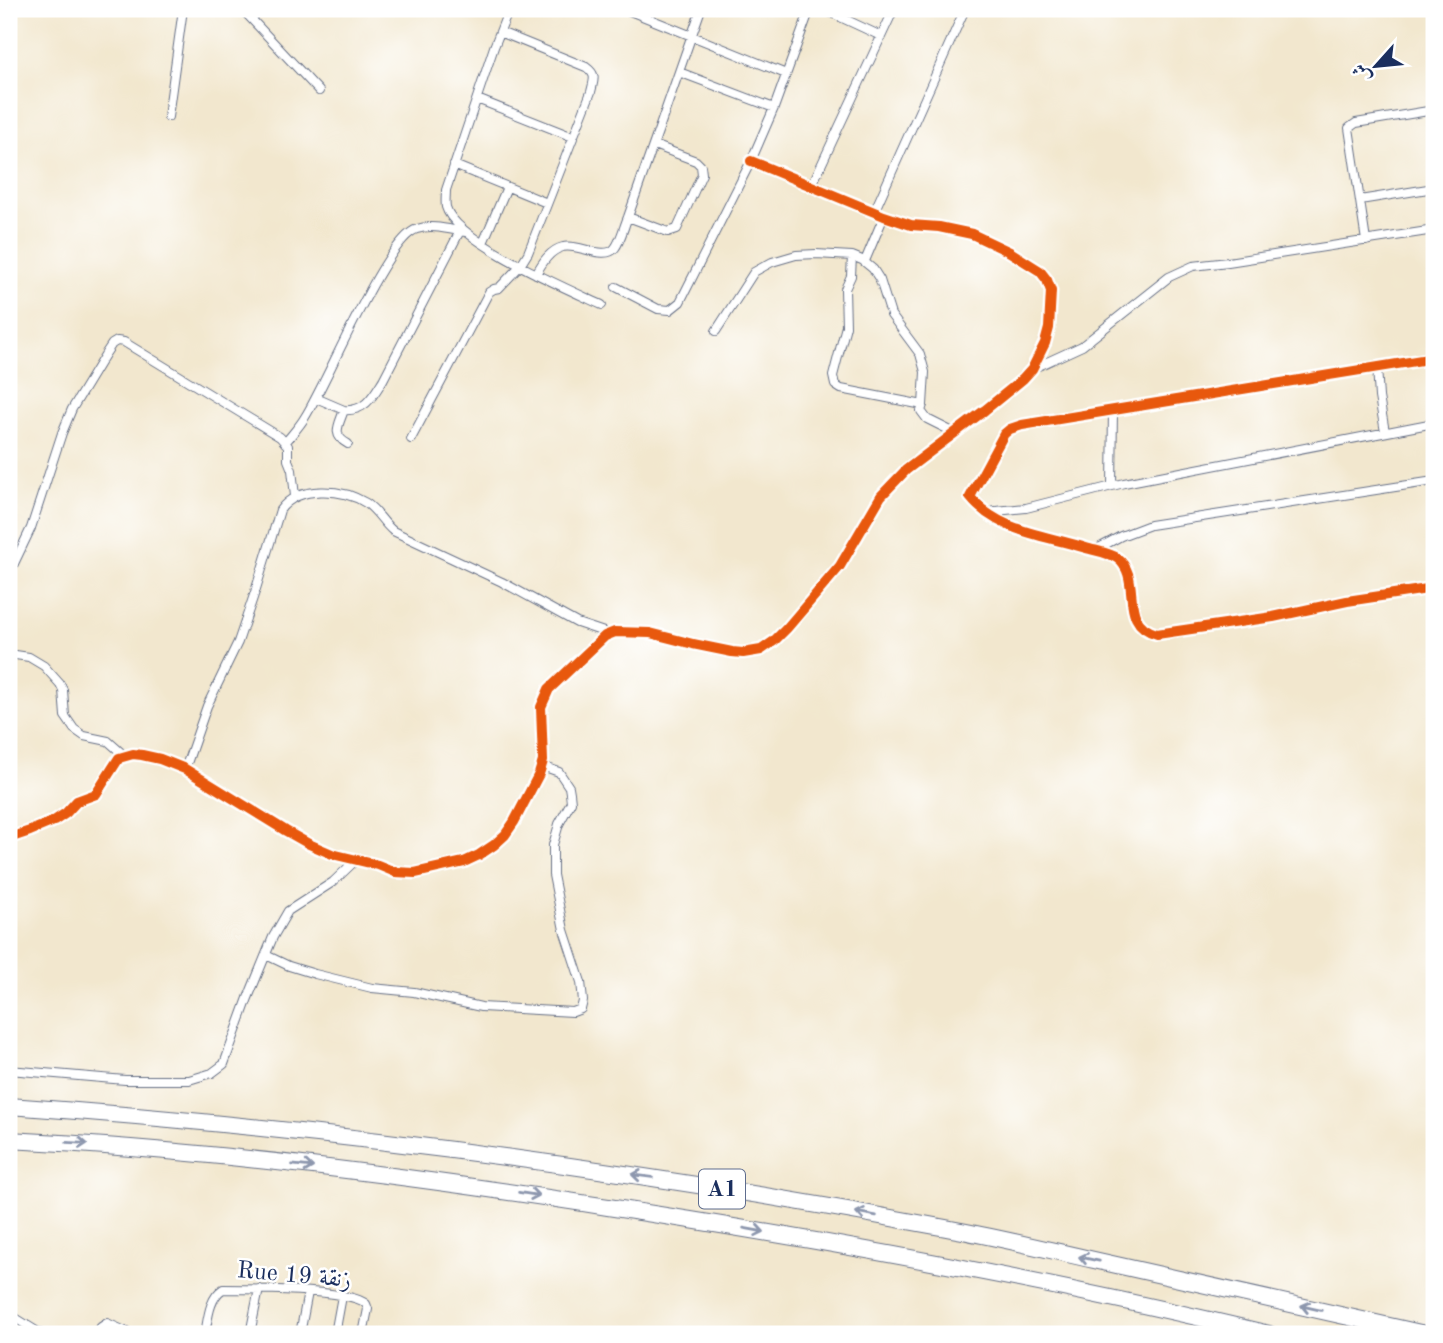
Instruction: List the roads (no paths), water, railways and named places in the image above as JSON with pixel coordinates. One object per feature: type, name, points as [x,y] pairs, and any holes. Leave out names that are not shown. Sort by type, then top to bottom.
[{"type":"highway","name":"A1","points":[[9,1105],[127,1114],[373,1140],[667,1180],[949,1228],[1425,1334]]},
{"type":"highway","name":"A1","points":[[9,1140],[104,1145],[385,1175],[708,1222],[957,1266],[1269,1334]]},
{"type":"street","points":[[168,117],[183,9]]},
{"type":"street","points":[[242,9],[319,91]]},
{"type":"street","points":[[463,232],[446,208],[446,190],[509,9]]},
{"type":"street","points":[[625,9],[786,74]]},
{"type":"street","points":[[536,274],[551,253],[562,247],[602,253],[615,249],[701,9]]},
{"type":"street","points":[[616,286],[658,309],[670,310],[677,306],[751,161],[774,108],[810,9]]},
{"type":"street","points":[[823,9],[833,11],[881,36]]},
{"type":"street","points":[[811,187],[894,9]]},
{"type":"street","points":[[874,212],[965,9]]},
{"type":"street","points":[[411,439],[489,292],[499,288],[520,266],[527,253],[594,79],[593,72],[586,67],[500,32]]},
{"type":"street","points":[[679,72],[774,108]]},
{"type":"street","points":[[478,99],[573,137]]},
{"type":"street","points":[[1366,241],[1348,130],[1350,126],[1434,110]]},
{"type":"street","points":[[628,217],[668,232],[677,229],[702,174],[701,166],[696,161],[654,145]]},
{"type":"street","points":[[9,838],[54,821],[77,801],[98,792],[119,758],[142,755],[186,769],[309,844],[332,854],[395,872],[415,873],[464,862],[480,855],[505,835],[514,822],[543,761],[541,707],[550,689],[602,639],[615,632],[650,633],[732,652],[749,653],[761,650],[787,628],[840,566],[881,496],[906,470],[1023,379],[1032,369],[1049,328],[1051,291],[1040,271],[972,234],[939,227],[911,225],[751,161]]},
{"type":"street","points":[[454,165],[547,203]]},
{"type":"street","points":[[483,243],[507,187]]},
{"type":"street","points":[[1360,200],[1434,188]]},
{"type":"street","points":[[865,261],[884,216]]},
{"type":"street","points":[[285,443],[316,398],[372,287],[399,243],[415,229],[438,228],[463,232],[520,266],[602,305]]},
{"type":"street","points":[[1032,369],[1082,346],[1169,276],[1193,266],[1434,230]]},
{"type":"street","points":[[316,398],[353,411],[369,401],[463,232]]},
{"type":"street","points":[[716,331],[754,272],[772,262],[796,255],[816,254],[852,256],[865,261],[880,280],[891,315],[920,354],[925,372],[921,411],[928,419],[955,433]]},
{"type":"street","points":[[852,256],[850,276],[845,289],[846,326],[833,376],[835,385],[841,389],[923,405]]},
{"type":"street","points":[[9,574],[31,528],[67,421],[106,353],[117,341],[124,342],[280,437],[288,446],[295,496]]},
{"type":"street","points":[[1434,358],[1022,425],[1004,434],[970,496],[976,505],[993,518],[1015,529],[1115,557],[1125,568],[1134,615],[1142,626],[1157,634],[1273,617],[1347,601],[1434,588]]},
{"type":"street","points":[[1377,367],[1385,432]]},
{"type":"street","points":[[344,410],[337,435],[348,444]]},
{"type":"street","points":[[1112,410],[1112,486]]},
{"type":"street","points":[[986,512],[1026,508],[1112,486],[1434,423]]},
{"type":"street","points":[[1096,550],[1121,536],[1150,525],[1434,481]]},
{"type":"street","points":[[186,769],[207,706],[238,642],[280,510],[285,502],[302,493],[335,492],[364,501],[393,531],[502,582],[578,623],[610,634]]},
{"type":"street","points":[[9,654],[29,657],[44,666],[63,690],[65,716],[74,729],[84,736],[108,741],[125,756]]},
{"type":"street","points":[[265,955],[289,966],[372,988],[414,992],[481,1007],[573,1012],[582,1008],[581,982],[564,930],[553,874],[555,833],[571,802],[569,787],[559,772],[541,766]]},
{"type":"street","points":[[9,1070],[125,1080],[189,1080],[212,1073],[224,1064],[227,1058],[265,955],[288,911],[333,882],[356,860]]},
{"type":"street","name":"Rue 19 زنقة","points":[[205,1334],[216,1294],[223,1289],[308,1292],[359,1301],[367,1306],[363,1334]]},
{"type":"street","points":[[250,1334],[259,1289]]},
{"type":"street","points":[[300,1334],[308,1292]]},
{"type":"street","points":[[335,1334],[342,1296]]},
{"type":"street","points":[[9,1314],[41,1334]]},
{"type":"street","points":[[94,1334],[107,1323],[129,1333]]}]
